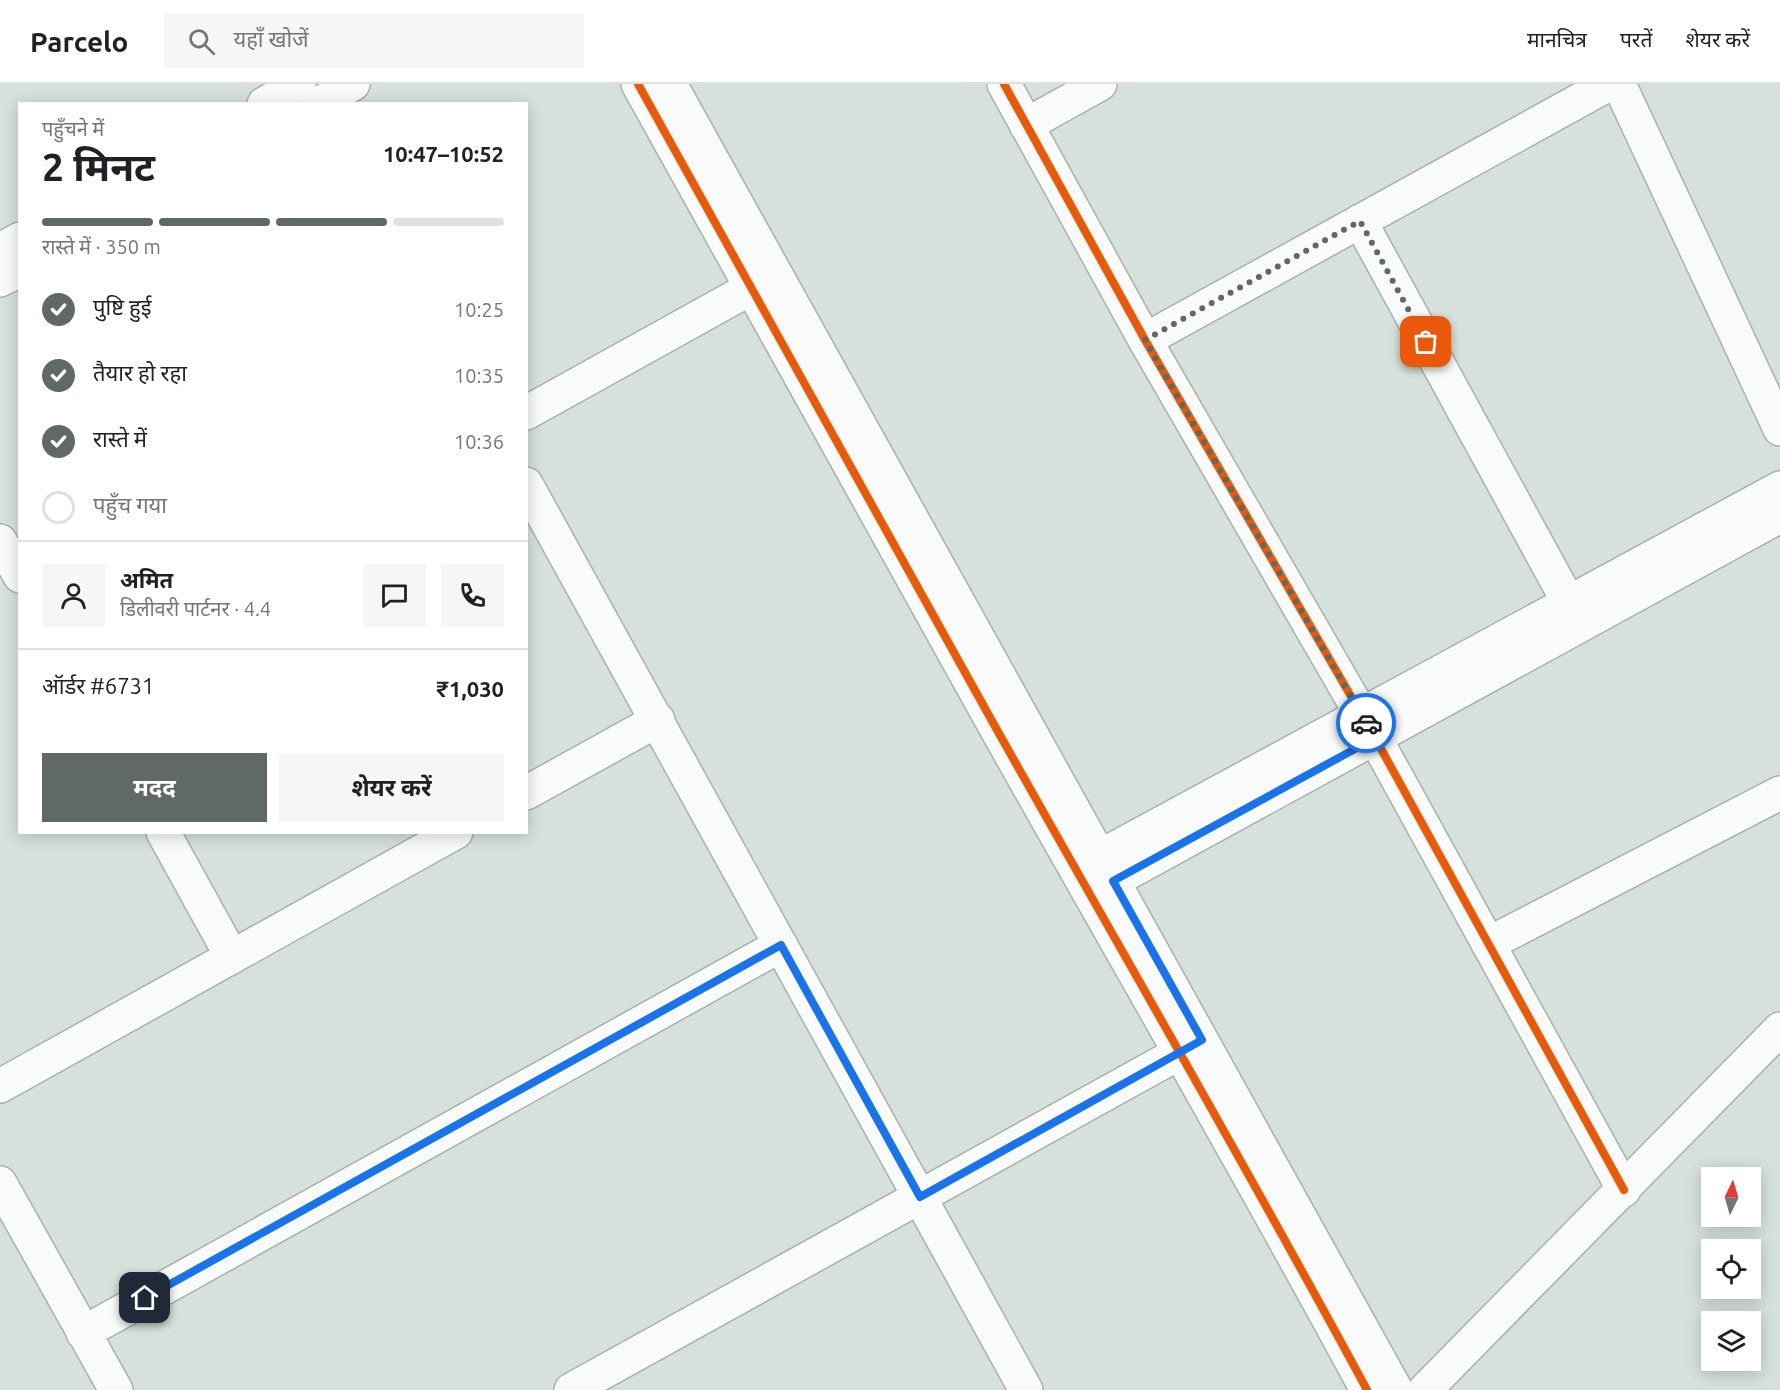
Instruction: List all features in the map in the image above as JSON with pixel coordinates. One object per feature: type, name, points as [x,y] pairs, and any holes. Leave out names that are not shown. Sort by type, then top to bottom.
[{"type":"street","points":[[268,102],[299,84]]},
{"type":"street","points":[[322,102],[353,84]]},
{"type":"street","points":[[638,84],[998,731],[1191,1047],[1396,1390]]},
{"type":"street","points":[[670,84],[1106,869],[1191,1047],[1366,1390]]},
{"type":"street","points":[[1004,84],[1145,340],[1368,726],[1624,1190]]},
{"type":"street","points":[[1026,125],[1100,84]]},
{"type":"street","points":[[1145,340],[1609,84]]},
{"type":"street","points":[[1619,84],[1780,429]]},
{"type":"street","points":[[1360,221],[1569,603]]},
{"type":"street","points":[[0,250],[18,240]]},
{"type":"street","points":[[0,280],[18,271]]},
{"type":"street","points":[[528,412],[753,287]]},
{"type":"street","points":[[528,488],[1026,1390]]},
{"type":"street","points":[[1368,726],[1569,603],[1780,488]]},
{"type":"street","points":[[1106,869],[1368,726],[1780,516]]},
{"type":"street","points":[[0,541],[18,572]]},
{"type":"street","points":[[528,792],[658,720]]},
{"type":"street","points":[[1488,944],[1780,793]]},
{"type":"street","points":[[164,834],[232,957]]},
{"type":"street","points":[[0,1086],[452,834]]},
{"type":"street","points":[[83,1333],[781,945]]},
{"type":"street","points":[[1425,1390],[1780,1029]]},
{"type":"street","points":[[571,1390],[1191,1047]]},
{"type":"street","points":[[0,1183],[116,1390]]},
{"type":"cycle path","points":[[638,84],[1367,1390]]},
{"type":"cycle path","points":[[1004,84],[1145,340],[1375,738],[1624,1190]]},
{"type":"way so far","points":[[1366,723],[1145,340],[1360,221],[1426,342]]},
{"type":"route","points":[[145,1298],[781,945],[920,1197],[1202,1040],[1113,881],[1375,738],[1366,723]]}]
